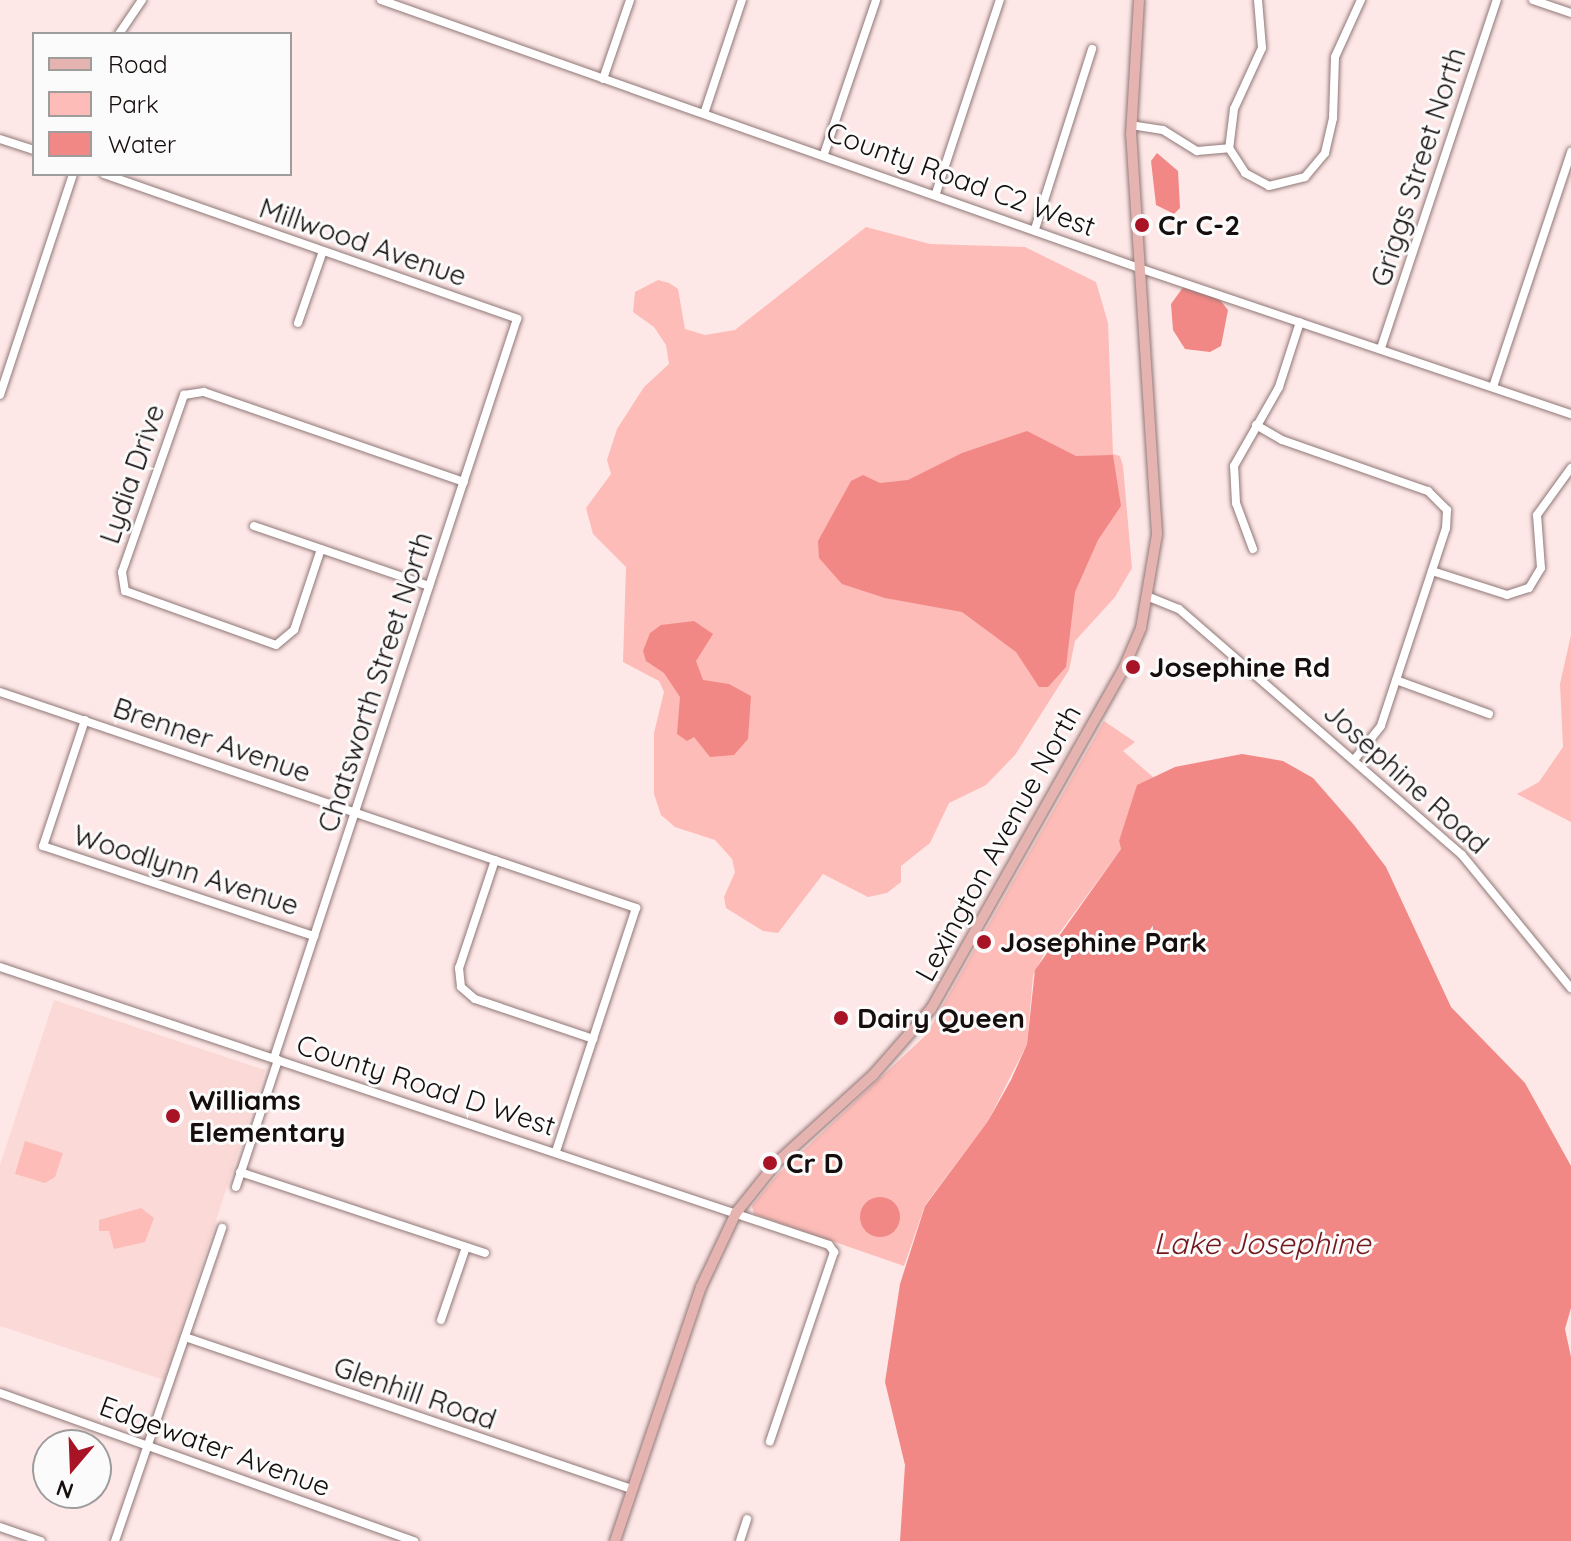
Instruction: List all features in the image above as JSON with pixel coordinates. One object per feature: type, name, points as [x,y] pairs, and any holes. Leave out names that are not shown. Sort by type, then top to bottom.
[{"type":"main road","name":"Lexington Avenue North","points":[[615,1541],[701,1287],[736,1213],[782,1157],[886,1063],[940,996],[1123,670],[1149,597],[1156,512],[1131,125],[1139,0]]},
{"type":"street","name":"County Road C2 West","points":[[381,0],[603,79],[705,111],[1139,268],[1571,414]]},
{"type":"street","points":[[603,79],[630,0]]},
{"type":"street","points":[[705,111],[742,0]]},
{"type":"street","points":[[824,154],[876,0]]},
{"type":"street","points":[[936,193],[1000,0]]},
{"type":"street","points":[[1258,0],[1262,48],[1234,109],[1229,148],[1245,173],[1269,186],[1290,184],[1316,166],[1331,137],[1335,57],[1361,0]]},
{"type":"street","name":"Griggs Street North","points":[[1381,348],[1497,0]]},
{"type":"street","points":[[1533,0],[1571,13]]},
{"type":"street","points":[[120,32],[137,1]]},
{"type":"street","points":[[1035,229],[1092,49]]},
{"type":"street","points":[[1131,125],[1163,130],[1197,151],[1229,148]]},
{"type":"street","points":[[0,139],[32,149]]},
{"type":"street","points":[[1493,387],[1571,152]]},
{"type":"street","points":[[0,395],[72,176]]},
{"type":"street","name":"Millwood Avenue","points":[[110,176],[517,319]]},
{"type":"street","points":[[298,323],[323,251]]},
{"type":"street","name":"Chatsworth Street North","points":[[236,1187],[314,936],[517,319]]},
{"type":"street","points":[[1253,549],[1232,478],[1237,454],[1279,387],[1300,322]]},
{"type":"street","name":"Lydia Drive","points":[[321,549],[294,630],[276,645],[125,591],[122,572],[184,395],[204,392],[464,482]]},
{"type":"street","points":[[1256,425],[1282,440],[1428,491],[1447,510],[1432,571],[1381,726],[1354,760]]},
{"type":"street","points":[[1432,571],[1507,595],[1529,588],[1541,568],[1537,515],[1571,468]]},
{"type":"street","points":[[254,526],[429,586]]},
{"type":"street","name":"Josephine Road","points":[[1149,597],[1179,609],[1476,869],[1571,988]]},
{"type":"street","points":[[1396,680],[1489,714]]},
{"type":"street","name":"Brenner Avenue","points":[[0,692],[636,908],[593,1039]]},
{"type":"street","name":"Woodlynn Avenue","points":[[85,720],[43,846],[314,936]]},
{"type":"street","points":[[495,860],[459,968],[461,987],[475,999],[593,1039],[556,1151]]},
{"type":"street","name":"County Road D West","points":[[0,967],[829,1245],[834,1252],[770,1441]]},
{"type":"street","points":[[240,1172],[485,1253]]},
{"type":"street","points":[[115,1541],[222,1228]]},
{"type":"street","points":[[441,1320],[466,1247]]},
{"type":"street","name":"Glenhill Road","points":[[185,1337],[632,1489]]},
{"type":"street","name":"Edgewater Avenue","points":[[0,1393],[149,1443],[221,1476],[414,1541]]},
{"type":"street","points":[[740,1541],[747,1519]]},
{"type":"street","points":[[0,1527],[41,1541]]},
{"type":"shaded area","points":[[54,1000],[265,1070],[164,1380],[0,1326],[0,1165]]},
{"type":"green space","points":[[866,227],[930,244],[1025,247],[1096,282],[1108,323],[1113,454],[1120,456],[1123,466],[1132,568],[1115,597],[1075,641],[1069,670],[1015,755],[986,785],[949,803],[930,843],[901,866],[901,882],[887,893],[868,897],[823,874],[778,933],[763,931],[726,908],[724,897],[735,872],[732,859],[715,840],[675,827],[661,815],[654,794],[654,733],[664,692],[659,681],[623,662],[626,567],[593,534],[586,508],[611,474],[607,460],[617,429],[644,387],[669,364],[666,345],[654,327],[633,312],[635,292],[658,280],[669,283],[678,289],[685,329],[705,335],[735,330]]},
{"type":"green space","points":[[1571,635],[1571,822],[1517,794],[1539,782],[1563,747],[1560,684]]},
{"type":"green space","points":[[1104,721],[1135,742],[1123,751],[1153,777],[1140,788],[1119,841],[1121,849],[1044,954],[1033,976],[1027,1044],[988,1121],[925,1205],[904,1266],[754,1214],[752,1206],[777,1175],[926,1035]]},
{"type":"green space","points":[[25,1141],[63,1153],[55,1177],[45,1183],[15,1174]]},
{"type":"green space","points":[[141,1208],[154,1218],[145,1242],[114,1249],[109,1231],[99,1231],[99,1220]]},
{"type":"water","points":[[1157,153],[1178,171],[1180,208],[1174,214],[1156,205],[1151,161]]},
{"type":"water","points":[[1184,286],[1216,295],[1228,310],[1221,346],[1210,352],[1185,349],[1173,330],[1171,304]]},
{"type":"water","points":[[1027,431],[1076,456],[1113,455],[1121,506],[1098,540],[1075,592],[1066,667],[1048,687],[1039,687],[1016,652],[962,612],[885,598],[842,584],[819,558],[818,541],[851,481],[863,475],[880,483],[908,480],[962,453]]},
{"type":"water","points":[[694,621],[713,634],[696,661],[703,680],[729,684],[751,696],[748,739],[734,755],[710,757],[694,737],[687,741],[677,734],[680,697],[664,673],[646,661],[643,651],[650,633],[661,625]]},
{"type":"water","name":"Lake Josephine","points":[[1242,754],[1283,761],[1313,778],[1354,825],[1386,867],[1451,1007],[1525,1083],[1571,1166],[1571,1308],[1565,1329],[1571,1357],[1571,1541],[900,1541],[905,1465],[885,1382],[900,1284],[925,1206],[988,1121],[1011,1080],[1027,1044],[1035,970],[1121,849],[1119,841],[1137,785],[1175,767]]},
{"type":"water","points":[[880,1197],[894,1203],[900,1217],[894,1231],[880,1237],[866,1231],[860,1217],[866,1203]]},
{"type":"place","name":"Cr C-2","points":[[1142,225]]},
{"type":"place","name":"Josephine Rd","points":[[1133,667]]},
{"type":"place","name":"Josephine Park","points":[[984,942]]},
{"type":"place","name":"Dairy Queen","points":[[841,1018]]},
{"type":"place","name":"Williams Elementary","points":[[173,1116]]},
{"type":"place","name":"Cr D","points":[[770,1163]]}]
